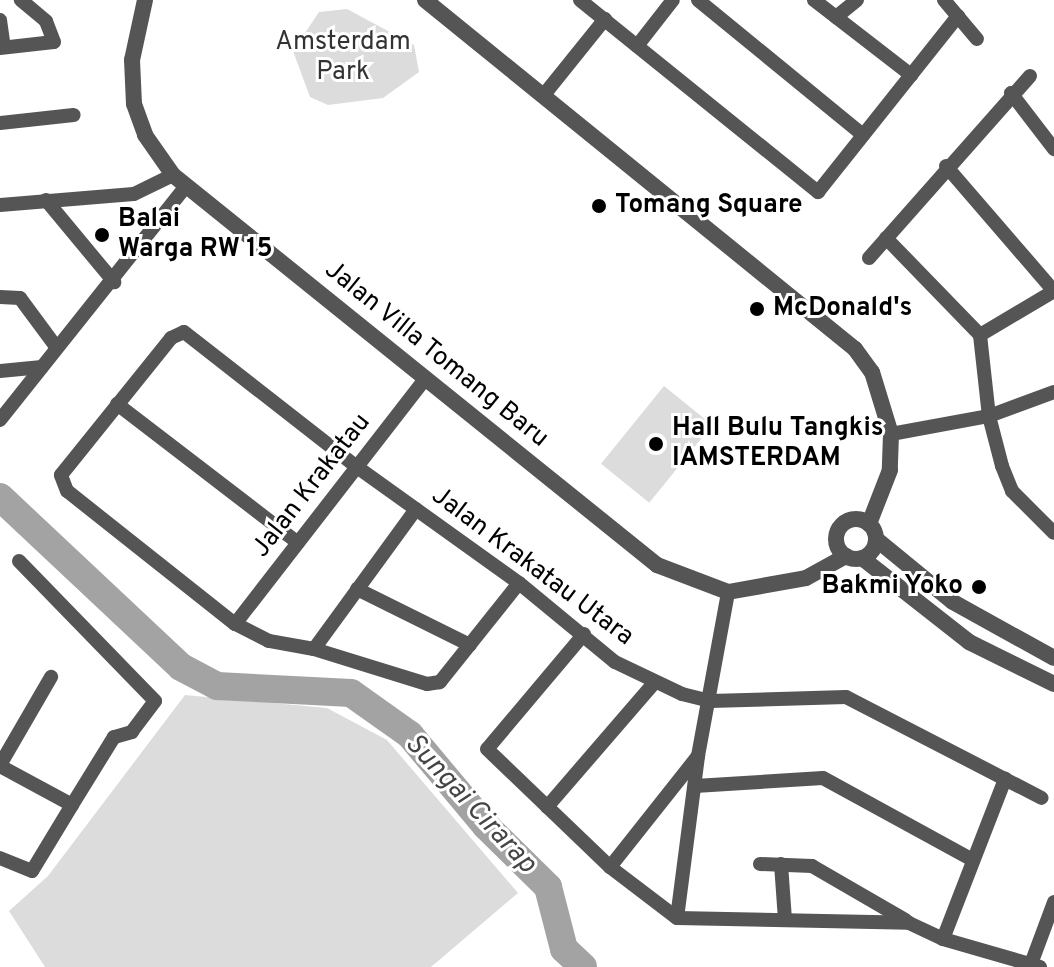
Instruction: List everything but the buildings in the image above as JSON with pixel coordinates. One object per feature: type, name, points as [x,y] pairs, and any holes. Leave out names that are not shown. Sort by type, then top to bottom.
[{"type":"street","points":[[0,20],[2,48],[54,42],[46,21],[21,0]]},
{"type":"street","name":"Jalan Villa Tomang Baru","points":[[145,0],[132,60],[134,104],[145,135],[180,180],[657,565],[728,592]]},
{"type":"street","points":[[425,0],[855,349],[872,372],[891,434],[890,470],[873,531],[854,557],[806,578],[728,592],[698,756],[677,918]]},
{"type":"street","points":[[580,0],[818,192],[958,16]]},
{"type":"street","points":[[637,46],[673,0]]},
{"type":"street","points":[[698,0],[863,135]]},
{"type":"street","points":[[814,0],[911,75]]},
{"type":"street","points":[[836,17],[857,0]]},
{"type":"street","points":[[944,0],[977,39]]},
{"type":"street","points":[[543,96],[605,19]]},
{"type":"street","points":[[869,258],[946,166],[1030,76]]},
{"type":"street","points":[[1011,93],[1054,149]]},
{"type":"street","points":[[0,123],[74,115]]},
{"type":"street","points":[[946,166],[1054,291],[980,335]]},
{"type":"street","points":[[0,205],[148,191],[180,180]]},
{"type":"street","points":[[0,420],[114,282],[180,180]]},
{"type":"street","points":[[46,200],[114,282]]},
{"type":"street","points":[[886,238],[980,335],[989,416],[1012,491],[1054,533]]},
{"type":"street","points":[[0,297],[20,298],[57,348]]},
{"type":"street","name":"Jalan Krakatau Utara","points":[[117,404],[179,331],[357,467],[519,583],[615,662],[654,683],[710,701],[846,697],[1042,798]]},
{"type":"street","points":[[0,371],[42,367]]},
{"type":"street","name":"Jalan Krakatau","points":[[235,624],[426,378]]},
{"type":"street","points":[[891,434],[989,416],[1054,392]]},
{"type":"street","points":[[298,543],[117,404],[63,468],[61,481],[67,491],[235,624],[269,641],[314,649],[427,684],[440,682],[519,583]]},
{"type":"street","points":[[314,649],[416,509]]},
{"type":"street","points":[[1054,658],[953,602],[873,531],[854,519],[841,525],[836,544],[969,642],[1054,684]]},
{"type":"street","points":[[0,858],[32,871],[114,737],[132,732],[155,701],[19,561]]},
{"type":"street","points":[[357,589],[470,645]]},
{"type":"street","points":[[584,634],[487,749],[610,867],[677,918],[909,923]]},
{"type":"street","points":[[51,677],[0,765],[72,805]]},
{"type":"street","points":[[547,807],[654,683]]},
{"type":"street","points":[[610,867],[698,756]]},
{"type":"street","points":[[695,786],[823,778],[973,860]]},
{"type":"street","points":[[943,939],[1005,779]]},
{"type":"street","points":[[760,864],[812,866],[909,923],[943,939],[1035,966],[1054,902]]},
{"type":"street","points":[[781,864],[785,920]]},
{"type":"green space","name":"Amsterdam Park","points":[[347,9],[414,45],[419,72],[383,98],[328,105],[310,97],[293,51],[319,12]]},
{"type":"green space","name":"Hall Bulu Tangkis IAMSTERDAM","points":[[664,386],[712,425],[649,503],[601,464]]},
{"type":"green space","points":[[185,695],[327,708],[387,740],[518,893],[431,967],[45,967],[9,911],[48,876]]},
{"type":"waterway","name":"Sungai Cirarap","points":[[0,497],[181,667],[217,686],[351,693],[410,735],[486,826],[548,887],[564,949],[583,967]]},
{"type":"place","name":"Tomang Square","points":[[599,206]]},
{"type":"place","name":"Balai Warga RW 15","points":[[102,235]]},
{"type":"place","name":"McDonald's","points":[[757,309]]},
{"type":"place","name":"Hall Bulu Tangkis IAMSTERDAM","points":[[656,444]]},
{"type":"place","name":"Bakmi Yoko","points":[[979,587]]}]
